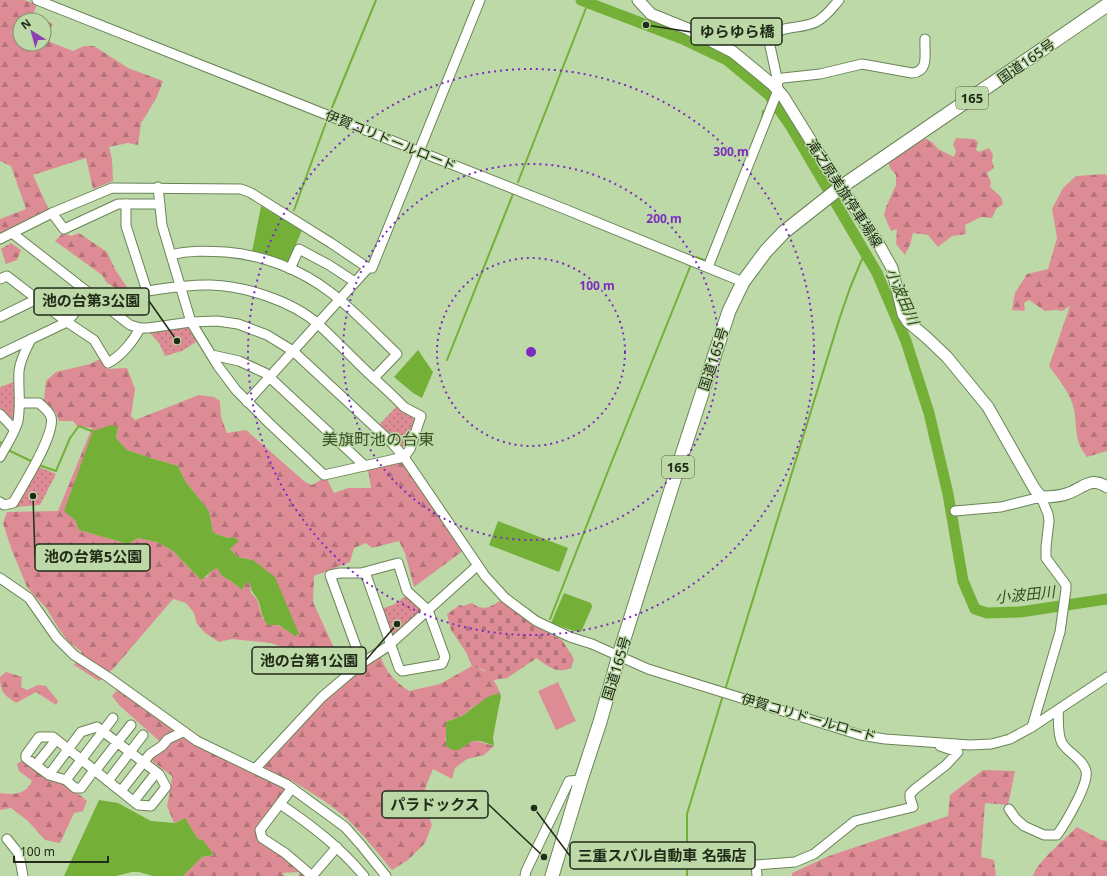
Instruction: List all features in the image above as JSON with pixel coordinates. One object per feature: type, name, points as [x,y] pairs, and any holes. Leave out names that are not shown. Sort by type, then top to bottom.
[{"type":"highway","name":"国道165号","points":[[552,876],[679,464],[729,311],[743,282],[776,240],[791,226],[836,191],[1107,5]]},
{"type":"main road","name":"滝之原美旗停車場線","points":[[638,0],[651,14],[733,52],[777,89],[791,108],[836,191],[878,243],[892,268],[903,314],[908,322],[947,357],[988,407],[1034,488],[1041,497]]},
{"type":"main road","points":[[1041,497],[1070,493],[1086,483],[1099,483],[1107,486]]},
{"type":"street","name":"伊賀コリドールロード","points":[[37,0],[743,282]]},
{"type":"street","points":[[247,402],[368,268],[372,268],[480,0]]},
{"type":"street","points":[[777,89],[770,46],[772,35],[777,31],[817,21],[828,13],[839,0]]},
{"type":"street","points":[[708,267],[772,107],[777,89],[783,78],[820,74],[862,64],[918,73],[922,70],[925,64],[925,39]]},
{"type":"street","points":[[0,240],[52,213],[112,188],[158,187],[241,189],[251,193],[331,242],[368,268]]},
{"type":"street","points":[[126,204],[126,226],[147,291],[180,286],[210,285],[237,288],[263,294],[283,303],[318,324],[404,407],[421,416],[410,448],[404,457],[324,475],[247,402],[226,378],[191,322],[180,286],[162,225],[158,187]]},
{"type":"street","points":[[52,213],[64,228],[118,204],[160,204]]},
{"type":"street","points":[[0,279],[7,276],[67,322],[94,340],[108,363],[115,360],[136,336],[140,328],[128,323],[12,233]]},
{"type":"street","points":[[290,269],[299,249],[329,264],[355,282]]},
{"type":"street","points":[[171,255],[180,252],[212,251],[237,253],[275,262],[318,283],[339,300],[397,354],[374,378]]},
{"type":"street","points":[[0,354],[67,322],[90,294]]},
{"type":"street","points":[[0,317],[37,299]]},
{"type":"street","name":"伊賀コリドールロード","points":[[140,328],[191,322],[217,321],[238,324],[276,339],[293,351],[381,433],[404,457],[477,566],[505,598],[536,621],[570,637],[619,655],[648,669],[860,735],[885,739],[970,745],[991,744],[1010,739],[1032,727],[1107,677]]},
{"type":"street","points":[[0,457],[17,422],[20,403],[20,364],[31,340]]},
{"type":"street","points":[[212,355],[239,361],[259,369],[270,377],[365,466]]},
{"type":"street","points":[[0,502],[4,505],[13,503],[44,446],[52,421],[50,414],[39,403],[20,403]]},
{"type":"street","points":[[0,414],[14,429]]},
{"type":"street","points":[[955,512],[1001,507],[1041,497],[1048,514],[1046,558],[1066,585],[1063,613],[1057,642],[1032,727]]},
{"type":"street","points":[[362,663],[330,575],[340,572],[365,572],[398,563],[407,591],[428,610],[445,657],[442,664],[402,671],[399,668],[365,572]]},
{"type":"street","points":[[256,769],[322,697],[362,663],[390,644],[477,566]]},
{"type":"street","points":[[0,578],[29,598],[57,638],[74,655],[197,741],[292,788],[348,830],[386,876]]},
{"type":"street","points":[[1009,809],[1016,819],[1024,826],[1044,836],[1057,835],[1069,818],[1085,780],[1086,771],[1076,757],[1061,741],[1058,710]]},
{"type":"street","points":[[66,780],[113,718]]},
{"type":"street","points":[[49,775],[68,749],[81,732],[97,727],[118,742],[161,777],[166,787],[151,806],[138,805],[134,801],[95,771],[81,759],[68,749],[56,740],[53,737],[39,737],[26,755],[26,758],[49,775],[66,780],[75,788],[81,788],[92,773],[95,771],[118,742],[131,726]]},
{"type":"street","points":[[121,791],[150,754],[162,746],[168,739],[183,732]]},
{"type":"street","points":[[108,781],[143,735]]},
{"type":"street","points":[[36,766],[56,740]]},
{"type":"street","points":[[756,876],[756,865],[795,862],[802,860],[814,854],[855,821],[913,807],[910,794],[914,789],[946,765],[958,752],[932,742]]},
{"type":"street","points":[[134,801],[156,773]]},
{"type":"street","points":[[525,876],[569,781],[581,780]]},
{"type":"street","points":[[292,788],[260,830],[262,838],[285,853],[312,876],[337,847]]},
{"type":"street","points":[[280,804],[310,824],[337,847],[360,874]]},
{"type":"street","points":[[7,839],[19,854],[23,876]]},
{"type":"green space","points":[[0,0],[24,0],[37,4],[34,12],[12,12],[12,52],[52,52],[52,43],[73,51],[84,46],[94,46],[128,68],[163,81],[156,99],[141,123],[138,145],[128,143],[109,147],[112,159],[113,181],[93,189],[86,158],[33,175],[49,210],[0,234],[0,219],[26,209],[11,166],[0,161]]},
{"type":"green space","points":[[956,138],[974,139],[978,142],[976,150],[979,152],[989,148],[993,154],[992,161],[994,168],[987,173],[991,182],[990,187],[1001,197],[1003,204],[996,209],[992,218],[981,217],[965,225],[966,234],[952,236],[938,247],[928,235],[913,233],[910,245],[905,255],[896,244],[897,229],[891,231],[884,215],[896,185],[896,175],[890,168],[888,162],[916,141],[927,139],[938,149],[954,157],[956,151],[953,144]]},
{"type":"green space","points":[[1105,174],[1107,176],[1107,451],[1087,457],[1078,439],[1074,410],[1070,398],[1049,366],[1070,306],[1062,311],[1045,311],[1029,300],[1024,303],[1025,311],[1012,310],[1015,293],[1027,274],[1048,269],[1057,238],[1052,209],[1063,188],[1076,176]]},
{"type":"green space","points":[[63,233],[71,236],[79,233],[107,252],[116,271],[135,299],[107,283],[102,275],[55,241]]},
{"type":"green space","points":[[11,243],[21,250],[17,260],[6,264],[1,249]]},
{"type":"green space","points":[[186,326],[192,329],[199,340],[182,351],[165,356],[159,343],[149,332]]},
{"type":"green space","points":[[100,359],[107,369],[127,368],[135,389],[131,416],[135,420],[199,395],[214,397],[220,401],[221,417],[227,433],[246,430],[305,482],[312,485],[326,477],[334,493],[348,488],[371,488],[368,469],[399,462],[403,464],[464,550],[414,587],[405,553],[399,541],[372,548],[366,543],[354,548],[350,562],[314,576],[313,602],[344,670],[333,675],[318,667],[300,647],[287,650],[271,643],[232,639],[219,642],[205,633],[197,624],[194,613],[186,603],[173,599],[114,668],[99,681],[74,665],[82,652],[68,641],[47,609],[27,587],[11,548],[3,523],[7,512],[58,511],[92,428],[77,426],[73,421],[59,421],[56,413],[44,400],[46,381],[56,372],[90,364]],"holes":[[[118,428],[116,438],[127,450],[178,466],[185,481],[209,511],[213,533],[238,541],[230,549],[238,557],[253,560],[295,636],[287,629],[263,619],[257,599],[251,593],[250,584],[246,582],[242,590],[222,576],[217,567],[212,569],[207,577],[198,577],[173,551],[157,542],[138,538],[128,544],[79,530],[75,520]]]},
{"type":"green space","points":[[16,381],[15,419],[9,420],[0,407],[0,387]]},
{"type":"green space","points":[[398,405],[415,418],[416,421],[407,446],[401,448],[379,425]]},
{"type":"green space","points":[[37,466],[56,474],[40,505],[14,507]]},
{"type":"green space","points":[[406,596],[421,607],[420,612],[393,637],[381,609],[393,605]]},
{"type":"green space","points":[[501,600],[535,626],[562,640],[574,659],[571,668],[566,670],[553,669],[537,658],[507,678],[493,680],[484,670],[472,666],[466,652],[451,630],[447,614],[460,605],[463,606],[472,603],[476,606],[487,608]]},
{"type":"green space","points":[[380,655],[391,676],[409,691],[440,684],[472,666],[483,670],[491,676],[501,696],[496,693],[462,716],[446,722],[447,732],[445,740],[477,741],[494,746],[484,755],[467,759],[455,768],[452,779],[433,769],[426,786],[424,797],[424,802],[432,825],[425,843],[408,860],[392,870],[347,819],[327,803],[291,780],[286,786],[287,790],[257,830],[306,876],[299,876],[299,872],[282,873],[285,876],[183,876],[202,857],[214,855],[198,839],[185,818],[174,823],[167,806],[172,776],[151,760],[159,751],[166,747],[119,705],[112,696],[118,689],[255,773],[325,698],[349,681]]},
{"type":"green space","points":[[6,672],[22,677],[21,687],[27,690],[38,685],[46,686],[58,701],[56,705],[36,692],[16,703],[4,693],[1,687],[0,677]]},
{"type":"green space","points":[[558,682],[576,721],[556,730],[538,691]]},
{"type":"green space","points":[[24,759],[67,784],[87,801],[83,811],[74,813],[60,843],[45,840],[28,821],[11,808],[0,810],[0,793],[19,793],[26,789],[32,781],[19,771],[17,764]]},
{"type":"green space","points":[[983,770],[1015,771],[1008,805],[985,803],[981,857],[994,860],[996,876],[792,876],[792,873],[829,856],[948,816],[950,795]]},
{"type":"green space","points":[[1077,827],[1101,840],[1107,841],[1107,876],[1033,876],[1046,857]]},
{"type":"shaded area","points":[[261,206],[302,230],[289,261],[287,262],[252,252]]},
{"type":"shaded area","points":[[418,350],[433,372],[422,398],[413,393],[394,377]]},
{"type":"shaded area","points":[[111,425],[118,427],[116,438],[127,450],[178,466],[185,481],[209,511],[213,533],[228,538],[234,537],[239,541],[230,549],[238,557],[253,560],[275,577],[299,634],[295,636],[279,625],[268,625],[265,622],[259,601],[252,591],[250,584],[246,582],[242,590],[222,576],[217,568],[201,580],[173,551],[157,542],[138,538],[128,544],[79,530],[75,520],[64,511],[93,431]]},
{"type":"shaded area","points":[[498,521],[568,548],[559,572],[489,545]]},
{"type":"shaded area","points":[[564,593],[591,603],[592,607],[581,632],[551,623]]},
{"type":"shaded area","points":[[497,693],[501,696],[493,737],[494,746],[485,742],[475,741],[458,750],[451,749],[446,746],[446,722],[462,716],[486,698]]},
{"type":"shaded area","points":[[99,800],[118,803],[151,821],[175,823],[185,818],[198,839],[203,840],[214,855],[202,857],[183,876],[153,876],[139,872],[132,872],[116,876],[64,876]]},
{"type":"waterway","points":[[331,110],[376,0]]},
{"type":"waterway","name":"小波田川","points":[[581,0],[683,39],[727,60],[769,95],[790,125],[877,273],[906,341],[929,413],[948,494],[963,581],[975,609],[987,613],[1020,612],[1107,599]]},
{"type":"waterway","points":[[518,182],[588,3]]},
{"type":"waterway","points":[[762,120],[763,111]]},
{"type":"waterway","points":[[294,210],[327,120]]},
{"type":"waterway","points":[[447,360],[513,194]]},
{"type":"waterway","points":[[725,690],[840,317],[865,252]]},
{"type":"waterway","points":[[696,257],[707,260]]},
{"type":"waterway","points":[[550,619],[690,267]]},
{"type":"waterway","points":[[39,465],[56,471],[70,438],[79,426],[94,432]]},
{"type":"waterway","points":[[10,451],[31,461]]},
{"type":"waterway","points":[[687,876],[687,814],[723,695]]},
{"type":"place","name":"ゆらゆら橋","points":[[646,25]]},
{"type":"place","name":"池の台第3公園","points":[[177,341]]},
{"type":"place","name":"池の台第5公園","points":[[33,496]]},
{"type":"place","name":"池の台第1公園","points":[[397,624]]},
{"type":"place","name":"三重スバル自動車 名張店","points":[[534,808]]},
{"type":"place","name":"パラドックス","points":[[544,857]]},
{"type":"district","name":"美旗町池の台東","points":[[378,439]]}]
